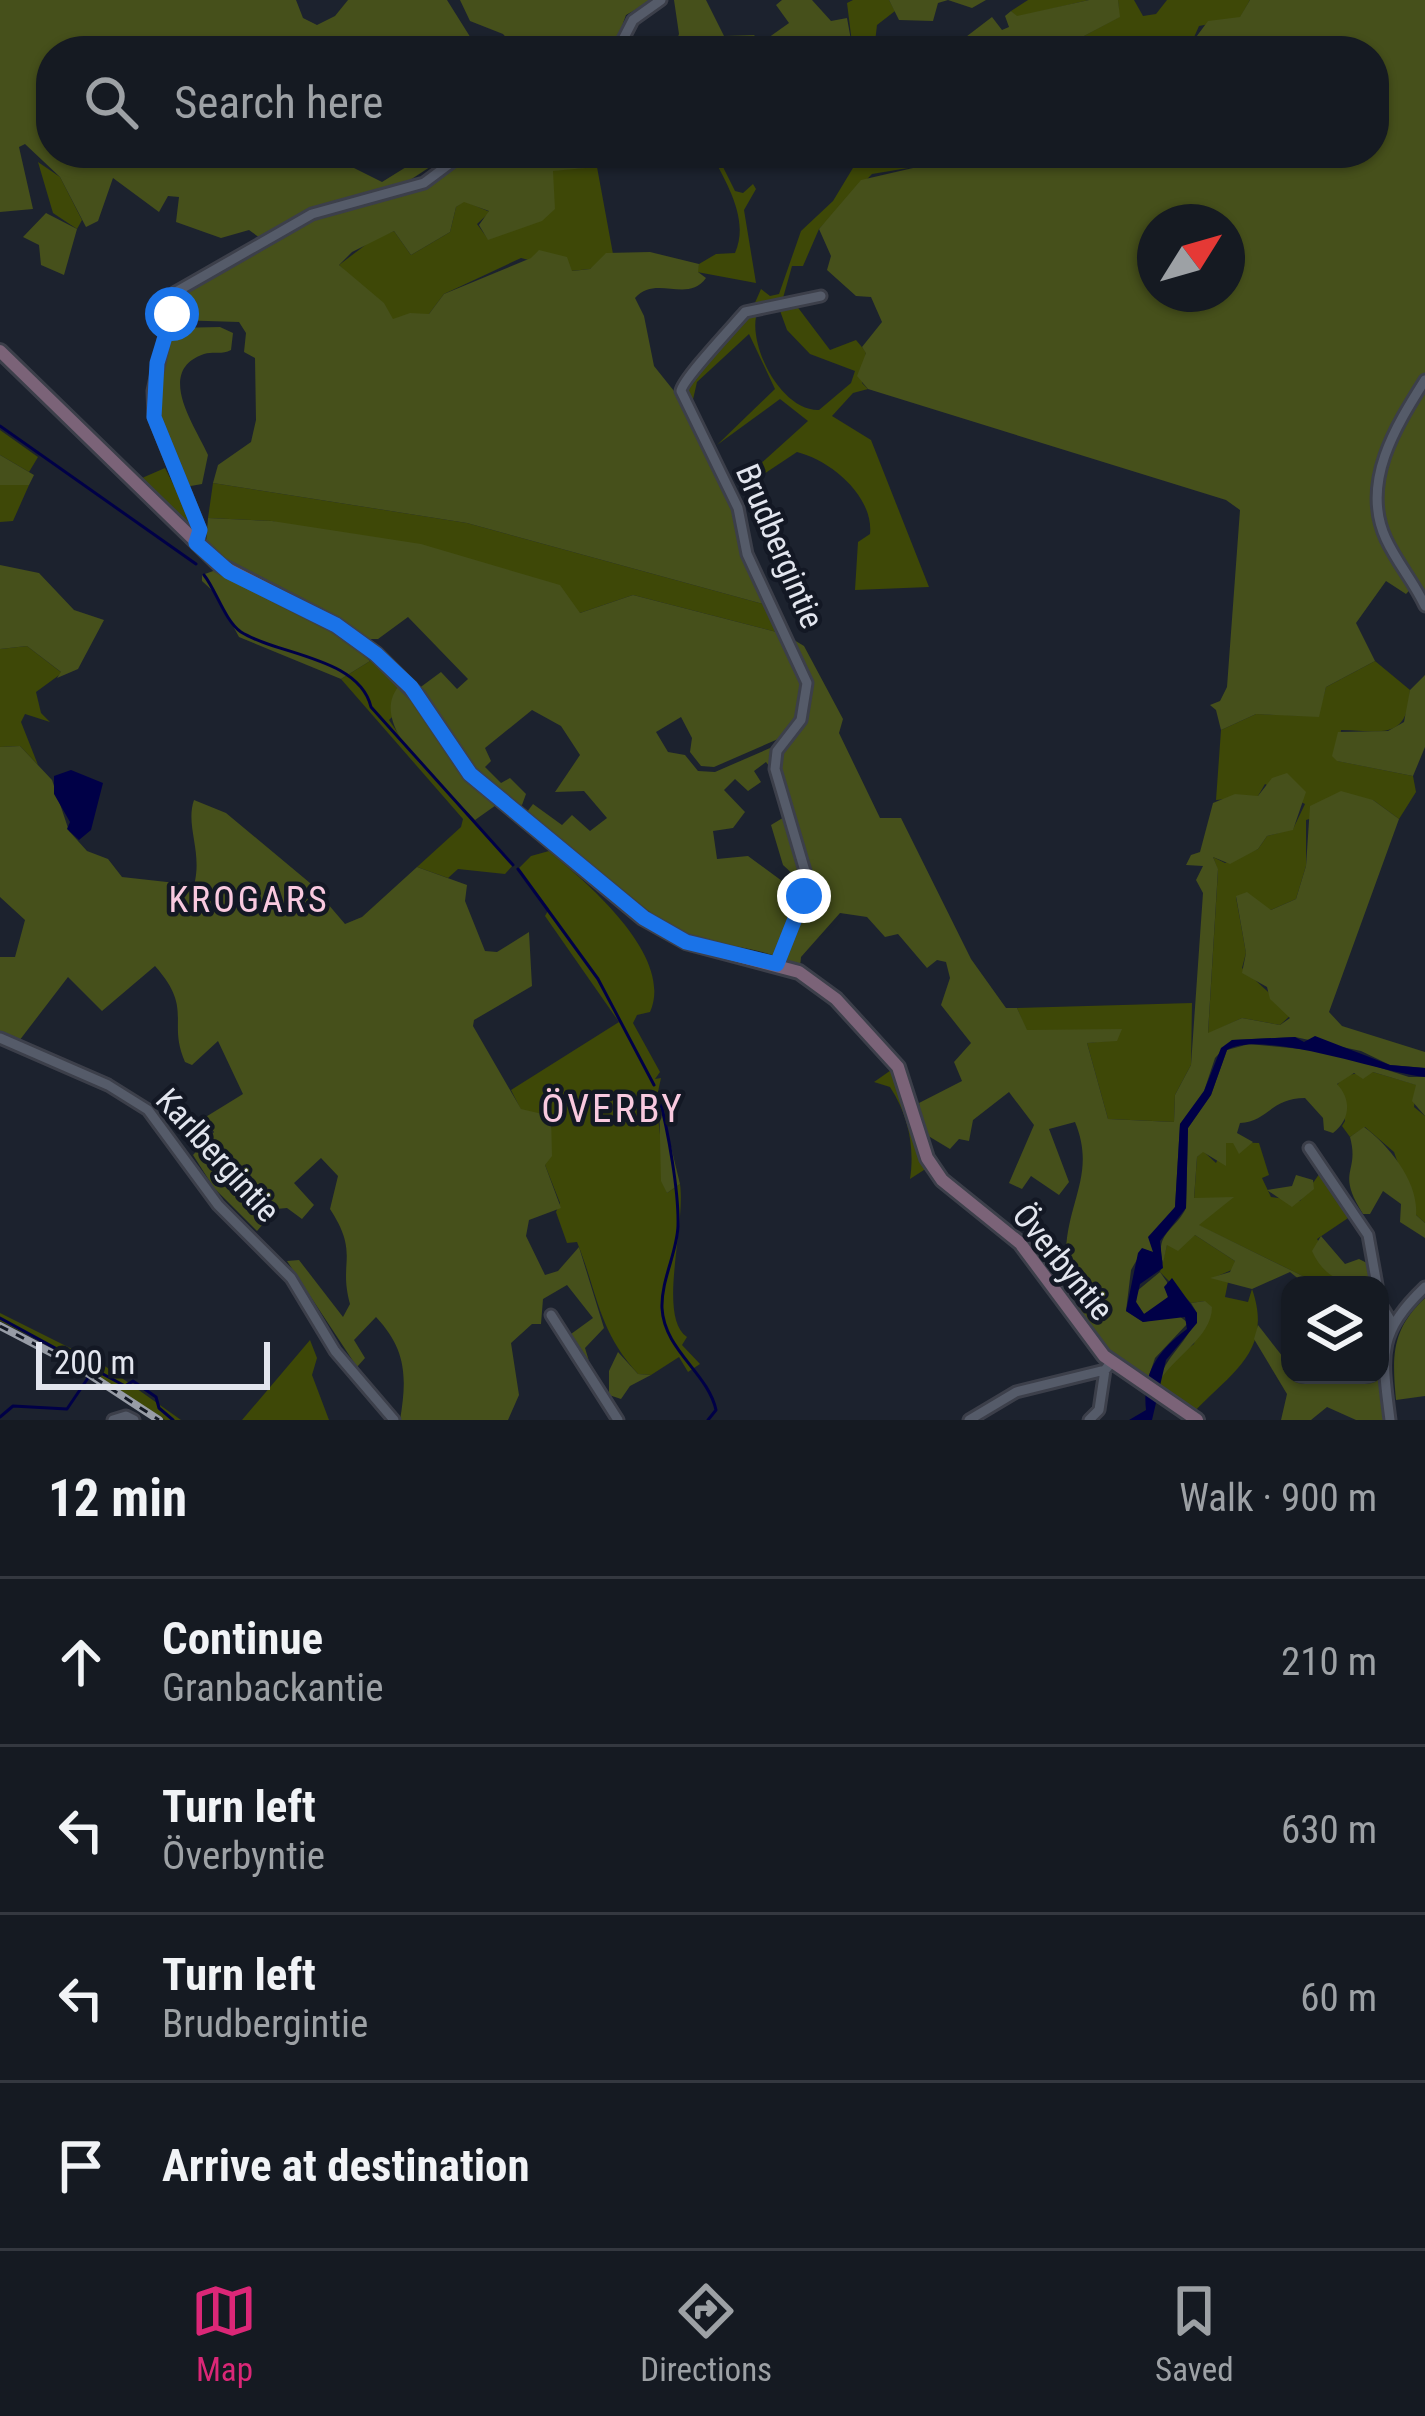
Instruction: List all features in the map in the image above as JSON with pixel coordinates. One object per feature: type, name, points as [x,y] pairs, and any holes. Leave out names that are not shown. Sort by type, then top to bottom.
[{"type":"street","points":[[624,36],[633,20],[662,0]]},
{"type":"street","points":[[196,543],[200,530],[154,417],[157,363],[168,338],[174,293],[312,214],[424,183],[444,168]]},
{"type":"street","name":"Brudbergintie","points":[[777,964],[804,896],[806,871],[775,769],[777,752],[801,720],[807,683],[747,554],[738,508],[684,402],[682,382],[719,347],[745,312],[821,296]]},
{"type":"street","name":"Överbyntie","points":[[0,351],[229,572],[336,625],[376,654],[411,687],[470,774],[644,918],[686,942],[777,964],[822,988],[891,1056],[904,1079],[936,1173],[1020,1243],[1108,1367],[1197,1420]]},
{"type":"street","points":[[1425,380],[1390,437],[1376,498],[1384,536],[1425,605]]},
{"type":"street","name":"Karlbergintie","points":[[0,1037],[108,1085],[148,1110],[170,1132],[218,1205],[291,1277],[334,1351],[394,1420]]},
{"type":"street","points":[[1309,1148],[1368,1235],[1376,1276]]},
{"type":"street","points":[[1390,1420],[1383,1354],[1392,1323],[1425,1287]]},
{"type":"street","points":[[551,1315],[618,1420]]},
{"type":"street","points":[[1389,1318],[1392,1323]]},
{"type":"street","points":[[969,1420],[1016,1392],[1108,1367],[1099,1410],[1089,1420]]},
{"type":"street","points":[[113,1420],[126,1416],[134,1420]]},
{"type":"green space","points":[[0,0],[296,0],[303,18],[317,25],[335,16],[348,0],[447,0],[470,36],[36,36],[36,154],[25,144],[19,147],[33,209],[0,212]]},
{"type":"green space","points":[[460,0],[653,0],[626,15],[618,36],[505,36],[470,21]]},
{"type":"green space","points":[[674,0],[706,0],[724,36],[678,36]]},
{"type":"green space","points":[[782,0],[812,0],[831,21],[847,18],[850,36],[771,36],[789,23],[776,5]]},
{"type":"green space","points":[[889,0],[895,11],[877,25],[876,36],[851,36],[847,3]]},
{"type":"green space","points":[[889,0],[948,0],[938,3],[933,21],[899,20]]},
{"type":"green space","points":[[948,0],[986,0],[972,8]]},
{"type":"green space","points":[[1028,0],[1089,0],[1017,17],[1011,11]]},
{"type":"green space","points":[[1089,0],[1118,0],[1120,17],[1084,36],[967,36],[992,17],[1002,30],[1009,27],[1005,16],[1011,11],[1017,16]]},
{"type":"green space","points":[[1118,0],[1134,0],[1143,16],[1156,14],[1167,0],[1250,0],[1240,18],[1199,26],[1195,36],[1084,36],[1119,17]]},
{"type":"green space","points":[[1250,0],[1425,0],[1425,597],[1417,582],[1406,594],[1386,581],[1356,623],[1375,661],[1326,687],[1319,717],[1256,714],[1221,730],[1210,705],[1220,701],[1227,687],[1240,510],[1226,500],[868,389],[857,376],[866,353],[862,347],[882,322],[871,297],[856,296],[827,270],[831,256],[819,229],[861,180],[913,168],[1389,168],[1389,36],[1197,36],[1208,21],[1240,17]]},
{"type":"green space","points":[[40,168],[60,177],[82,220],[77,229],[53,213]]},
{"type":"green space","points":[[50,168],[354,168],[382,182],[404,168],[428,168],[401,186],[309,208],[260,238],[249,230],[221,238],[176,222],[179,197],[168,196],[159,212],[113,178],[98,221],[86,227]]},
{"type":"green space","points":[[448,168],[586,168],[553,171],[555,209],[542,221],[488,240],[479,225],[489,211],[464,202],[456,207],[450,232],[411,255],[394,231],[352,252],[339,265],[384,303],[393,319],[410,313],[429,314],[444,294],[531,258],[539,250],[567,257],[572,271],[590,269],[606,253],[650,252],[699,264],[698,272],[706,278],[698,285],[652,288],[635,298],[644,316],[654,366],[678,396],[733,505],[748,566],[770,606],[467,523],[213,483],[218,465],[251,442],[256,420],[255,358],[244,352],[246,333],[239,322],[175,320],[180,293],[310,218],[409,193]]},
{"type":"green space","points":[[597,168],[613,254],[590,269],[571,271],[521,258],[444,294],[429,314],[393,320],[339,265],[372,240],[394,231],[411,255],[450,232],[456,207],[464,201],[490,212],[477,224],[488,239],[510,231],[553,170]]},
{"type":"green space","points":[[718,168],[724,168],[735,191],[743,193],[753,184],[756,189],[744,210],[756,283],[697,272],[699,264],[716,254],[735,253],[740,227]]},
{"type":"green space","points":[[853,168],[908,168],[872,174],[819,229],[803,266],[792,266],[783,298],[754,305],[761,289],[770,296],[779,294],[801,231],[833,201]]},
{"type":"green space","points":[[46,213],[77,229],[64,275],[41,265],[39,245],[23,237]]},
{"type":"green space","points":[[796,305],[830,350],[856,340],[866,352],[862,383],[868,389],[853,393],[832,416],[871,440],[929,587],[855,590],[858,542],[870,534],[869,520],[857,493],[823,463],[797,452],[752,482],[748,475],[808,421],[780,399],[717,445],[775,389],[749,334],[697,382],[692,404],[685,396],[703,365],[749,312]],"holes":[[[779,308],[787,330],[810,354],[855,371],[851,383],[819,410],[793,400],[771,376],[758,345],[756,317]]]},
{"type":"green space","points":[[220,327],[233,333],[231,350],[204,354],[189,362],[182,373],[183,400],[208,455],[202,484],[185,487],[158,418],[161,362],[174,328]]},
{"type":"green space","points":[[0,430],[38,457],[29,472],[0,455]]},
{"type":"green space","points":[[0,455],[34,475],[29,485],[0,485]]},
{"type":"green space","points":[[165,468],[194,532],[131,472],[142,478]]},
{"type":"green space","points":[[213,483],[467,523],[770,606],[784,634],[633,595],[580,613],[272,521],[208,518]]},
{"type":"green space","points":[[0,485],[29,485],[13,521],[0,522]]},
{"type":"green space","points":[[208,518],[272,521],[421,544],[560,585],[580,613],[633,595],[784,634],[804,646],[843,719],[839,733],[880,818],[901,818],[971,959],[1006,1008],[1017,1008],[1027,1030],[1122,1029],[1117,1041],[1087,1043],[1108,1119],[1174,1122],[1175,1095],[1191,1065],[1203,893],[1196,880],[1203,866],[1186,865],[1191,855],[1200,852],[1213,803],[1235,794],[1258,796],[1272,778],[1287,773],[1306,792],[1293,830],[1267,836],[1258,849],[1230,864],[1213,857],[1218,869],[1208,1033],[1242,1018],[1280,1025],[1290,1018],[1270,999],[1267,987],[1242,973],[1246,953],[1236,896],[1247,892],[1271,910],[1296,899],[1306,866],[1310,806],[1341,791],[1373,800],[1399,819],[1329,1012],[1342,1026],[1425,1052],[1425,1068],[1390,1065],[1361,1051],[1295,1037],[1232,1040],[1215,1058],[1204,1091],[1180,1124],[1175,1207],[1153,1252],[1143,1249],[1131,1270],[1126,1311],[1143,1322],[1178,1315],[1188,1323],[1155,1358],[1147,1382],[1102,1342],[1072,1291],[1066,1251],[1083,1156],[1075,1122],[1049,1129],[1069,1182],[1059,1195],[1031,1176],[1022,1189],[1009,1183],[1034,1125],[1009,1092],[973,1120],[969,1141],[959,1139],[950,1149],[925,1134],[919,1103],[962,1081],[954,1062],[971,1043],[941,1005],[950,978],[946,962],[937,960],[927,968],[898,934],[885,937],[867,917],[840,913],[801,957],[800,967],[769,954],[673,931],[527,812],[533,804],[562,825],[572,815],[590,831],[607,818],[584,791],[555,792],[580,755],[561,726],[532,710],[485,748],[491,761],[485,767],[501,783],[510,778],[526,794],[522,805],[513,803],[466,763],[418,689],[441,672],[457,689],[468,679],[408,617],[378,639],[366,639],[336,618],[239,572],[206,543]],"holes":[[[681,717],[692,738],[690,752],[701,766],[714,767],[785,736],[778,770],[791,813],[771,825],[783,865],[808,888],[797,892],[748,856],[717,859],[713,831],[733,828],[745,812],[724,790],[735,779],[748,791],[761,782],[754,771],[766,762],[772,770],[777,745],[715,772],[698,771],[685,755],[668,752],[656,732]]]},
{"type":"green space","points":[[0,565],[39,573],[74,610],[104,620],[78,669],[57,678],[61,672],[27,646],[0,649]]},
{"type":"green space","points":[[216,570],[339,633],[370,661],[341,679],[239,637],[215,593],[202,581],[202,575]]},
{"type":"green space","points":[[27,646],[62,673],[36,692],[41,713],[50,722],[25,714],[21,722],[38,765],[20,746],[0,747],[0,649]]},
{"type":"green space","points":[[366,653],[413,696],[389,720],[413,755],[513,865],[505,874],[458,869],[448,878],[417,867],[461,827],[463,819],[341,679],[370,661]]},
{"type":"green space","points":[[1375,661],[1410,690],[1404,718],[1390,730],[1341,730],[1338,761],[1413,776],[1416,792],[1399,819],[1373,800],[1306,820],[1306,866],[1296,899],[1271,910],[1236,897],[1246,953],[1242,968],[1292,1014],[1280,1025],[1242,1018],[1208,1034],[1218,870],[1213,857],[1225,863],[1258,849],[1267,836],[1293,829],[1305,804],[1265,784],[1258,796],[1216,800],[1221,730],[1256,714],[1318,716],[1326,687]]},
{"type":"green space","points":[[1425,675],[1425,747],[1413,776],[1337,761],[1332,756],[1338,732],[1388,731],[1404,722],[1410,690]]},
{"type":"green space","points":[[399,686],[428,716],[453,764],[499,803],[475,820],[401,739],[392,720],[391,702]]},
{"type":"green space","points":[[20,746],[52,780],[69,831],[87,851],[108,859],[122,877],[194,885],[194,800],[226,813],[310,883],[345,924],[362,917],[417,867],[467,885],[465,901],[485,951],[497,952],[529,932],[532,986],[474,1020],[473,1026],[521,1109],[551,1116],[552,1156],[545,1165],[561,1208],[529,1220],[526,1236],[545,1275],[558,1271],[579,1247],[604,1328],[585,1348],[589,1361],[571,1334],[593,1318],[567,1285],[543,1299],[541,1324],[532,1324],[511,1343],[519,1395],[508,1420],[400,1420],[402,1365],[386,1329],[376,1317],[354,1340],[365,1358],[357,1367],[287,1261],[299,1260],[343,1317],[350,1304],[346,1248],[330,1209],[338,1176],[321,1158],[294,1183],[314,1205],[302,1219],[287,1208],[276,1209],[257,1231],[214,1188],[193,1155],[214,1132],[204,1118],[243,1094],[218,1041],[192,1065],[185,1062],[174,994],[155,966],[102,1011],[68,977],[19,1041],[0,1033],[0,957],[15,957],[25,920],[0,897],[0,747]]},
{"type":"green space","points":[[549,851],[623,922],[650,968],[654,990],[650,1012],[637,1015],[633,1023],[660,1072],[655,1079],[661,1078],[656,1101],[667,1193],[680,1184],[674,1310],[687,1337],[682,1345],[700,1364],[688,1372],[679,1357],[651,1375],[638,1374],[625,1358],[600,1311],[577,1242],[567,1243],[556,1212],[560,1203],[545,1165],[552,1122],[521,1110],[511,1090],[619,1022],[545,916],[549,909],[518,869],[531,856]]},
{"type":"green space","points":[[1192,1003],[1191,1065],[1175,1095],[1174,1122],[1108,1119],[1087,1043],[1117,1040],[1116,1035],[1026,1030],[1017,1008]]},
{"type":"green space","points":[[1249,1044],[1331,1052],[1409,1077],[1425,1077],[1425,1116],[1412,1101],[1416,1085],[1373,1072],[1363,1079],[1354,1073],[1337,1084],[1347,1110],[1333,1133],[1324,1130],[1323,1118],[1305,1098],[1294,1099],[1240,1123],[1237,1133],[1253,1142],[1239,1154],[1233,1143],[1226,1143],[1226,1166],[1203,1152],[1197,1157],[1194,1198],[1234,1197],[1199,1225],[1303,1276],[1290,1272],[1252,1289],[1210,1278],[1230,1272],[1235,1261],[1195,1235],[1178,1251],[1167,1245],[1163,1263],[1161,1253],[1163,1238],[1186,1208],[1188,1128],[1211,1095],[1227,1050]]},
{"type":"green space","points":[[894,1068],[927,1168],[910,1179],[906,1120],[890,1087],[874,1082]]},
{"type":"green space","points":[[1373,1072],[1417,1085],[1414,1107],[1425,1116],[1425,1223],[1416,1215],[1394,1152],[1365,1127],[1350,1137],[1342,1126],[1337,1085],[1345,1075]]},
{"type":"green space","points":[[659,1097],[680,1184],[667,1193],[661,1181]]},
{"type":"green space","points":[[1364,1127],[1384,1144],[1408,1178],[1416,1215],[1425,1223],[1425,1238],[1400,1222],[1401,1204],[1383,1191],[1370,1214],[1363,1214],[1355,1200],[1349,1180],[1350,1137]]},
{"type":"green space","points":[[1226,1142],[1259,1143],[1269,1175],[1262,1178],[1271,1197],[1300,1201],[1320,1173],[1354,1214],[1317,1239],[1340,1276],[1303,1276],[1198,1225],[1217,1206],[1194,1199],[1197,1157],[1203,1151],[1216,1163]]},
{"type":"green space","points":[[1296,1175],[1313,1180],[1314,1189],[1292,1207],[1267,1190],[1292,1186]]},
{"type":"green space","points":[[1195,1235],[1235,1261],[1234,1269],[1213,1278],[1228,1282],[1225,1297],[1248,1302],[1252,1289],[1257,1329],[1245,1360],[1194,1412],[1156,1389],[1169,1362],[1194,1344],[1205,1301],[1191,1303],[1160,1272],[1167,1245]]},
{"type":"green space","points":[[1321,1236],[1345,1264],[1359,1259],[1371,1265],[1372,1276],[1333,1276],[1312,1251]]},
{"type":"green space","points":[[1160,1272],[1167,1282],[1168,1301],[1144,1314],[1136,1302],[1137,1291]]},
{"type":"green space","points":[[1425,1298],[1425,1396],[1396,1400],[1396,1344],[1406,1321]]},
{"type":"green space","points":[[1205,1301],[1212,1307],[1206,1328],[1158,1384],[1194,1323],[1197,1313],[1191,1303]]},
{"type":"green space","points":[[0,1313],[102,1364],[181,1420],[165,1420],[67,1355],[0,1321]]},
{"type":"green space","points":[[1258,1325],[1281,1354],[1281,1384],[1254,1339]]},
{"type":"green space","points":[[310,1340],[317,1358],[312,1375],[329,1420],[242,1420]]},
{"type":"green space","points":[[618,1352],[638,1374],[651,1375],[630,1386],[621,1399],[609,1395],[609,1371]]},
{"type":"green space","points":[[1281,1384],[1381,1384],[1387,1420],[1356,1420],[1327,1407],[1311,1420],[1281,1420],[1287,1394]]},
{"type":"shaded area","points":[[71,770],[103,783],[91,830],[79,840],[67,829],[70,822],[54,794],[54,776]]},
{"type":"shaded area","points":[[1315,1036],[1390,1065],[1425,1068],[1425,1077],[1295,1048],[1245,1045],[1227,1050],[1211,1095],[1188,1128],[1186,1208],[1160,1241],[1163,1268],[1140,1284],[1136,1302],[1144,1314],[1168,1297],[1164,1287],[1172,1278],[1197,1313],[1197,1323],[1166,1360],[1152,1420],[1129,1420],[1146,1410],[1146,1385],[1154,1364],[1187,1329],[1185,1317],[1143,1322],[1126,1311],[1138,1253],[1142,1248],[1153,1252],[1148,1237],[1175,1207],[1180,1124],[1204,1091],[1221,1048],[1232,1040],[1295,1037],[1304,1042]]},
{"type":"waterway","points":[[0,426],[196,564]]},
{"type":"waterway","points":[[204,575],[241,632],[351,677],[371,707],[513,865]]},
{"type":"waterway","points":[[518,869],[598,979],[654,1085]]},
{"type":"waterway","points":[[659,1097],[678,1212],[662,1308],[670,1336],[711,1397],[716,1410],[708,1420]]},
{"type":"waterway","points":[[0,1318],[125,1386],[133,1381],[156,1397],[159,1408],[173,1420]]},
{"type":"waterway","points":[[0,1417],[13,1406],[67,1409],[88,1378]]},
{"type":"railway","points":[[0,1326],[75,1365],[159,1420]]},
{"type":"district","name":"KROGARS","points":[[249,900]]},
{"type":"district","name":"ÖVERBY","points":[[613,1109]]},
{"type":"route","points":[[172,314],[157,363],[154,417],[164,453],[200,530],[196,543],[212,558],[261,590],[348,632],[376,654],[411,687],[454,756],[478,782],[644,918],[676,938],[777,964],[804,896]]}]
